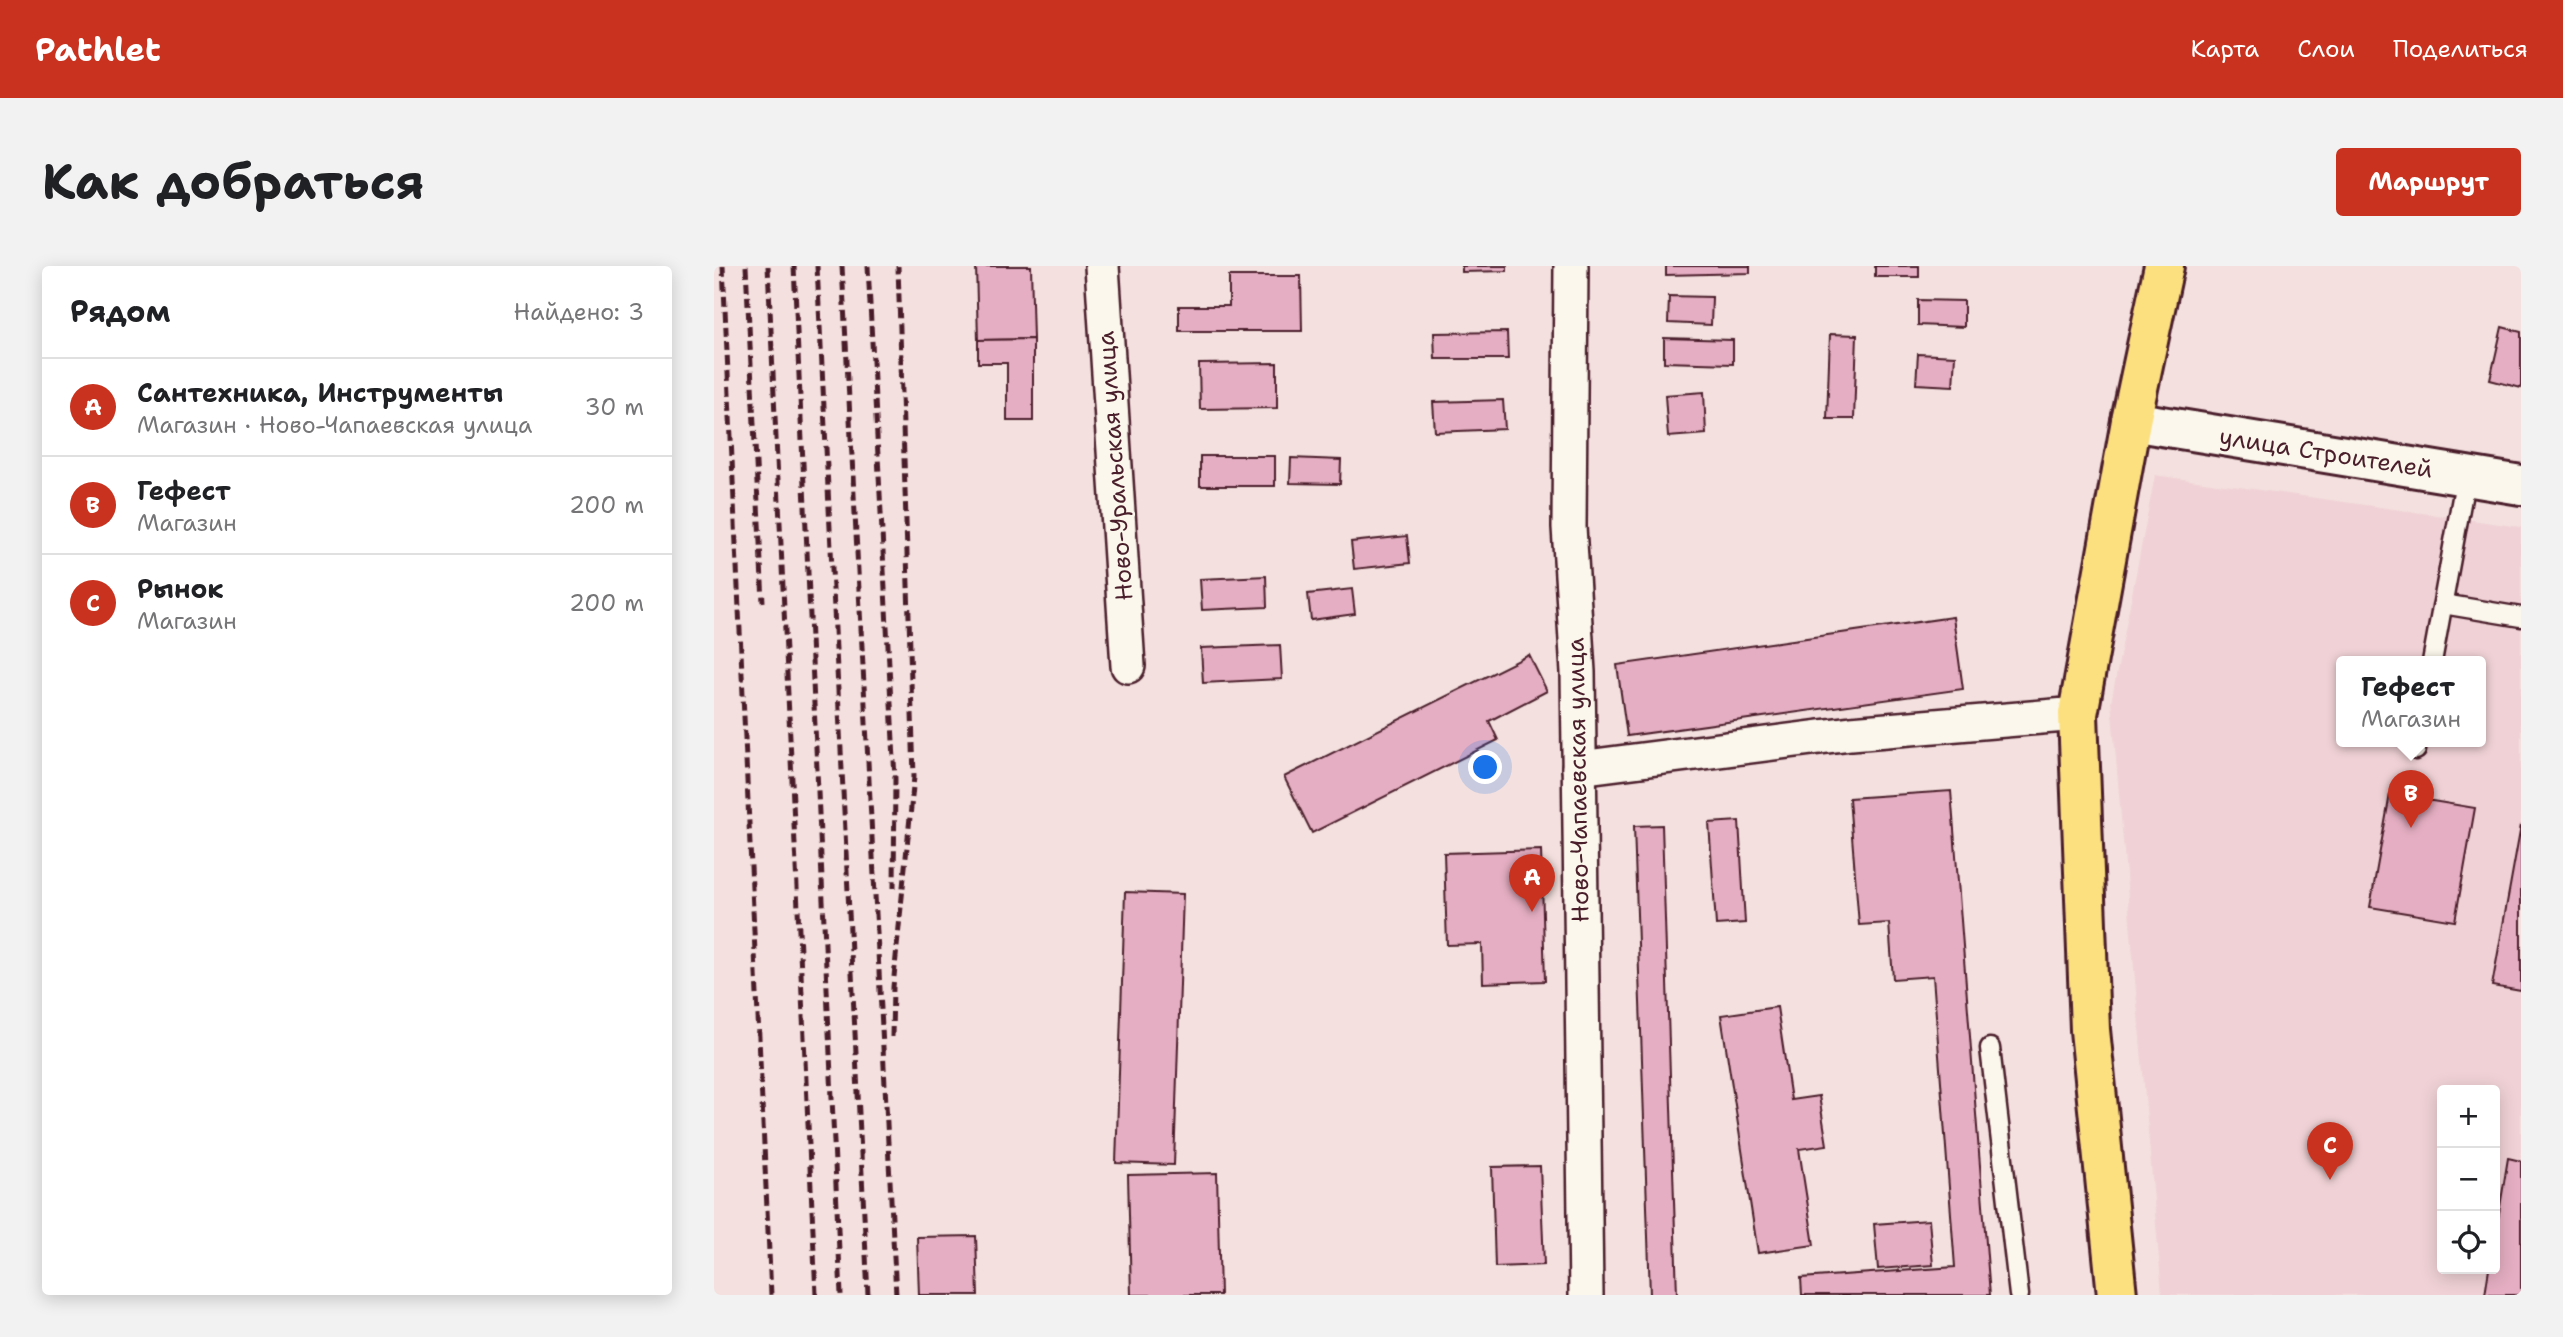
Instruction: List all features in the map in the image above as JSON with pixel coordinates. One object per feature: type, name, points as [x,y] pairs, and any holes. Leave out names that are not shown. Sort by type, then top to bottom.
[{"type":"main road","points":[[2109,1294],[2090,1030],[2078,714],[2131,421],[2164,266]]},
{"type":"street","name":"Ново-Уральская улица","points":[[1102,266],[1128,666]]},
{"type":"street","name":"Ново-Чапаевская улица","points":[[1571,266],[1569,527],[1578,672],[1586,1295]]},
{"type":"street","name":"улица Строителей","points":[[2131,421],[2521,485]]},
{"type":"street","points":[[1579,768],[1851,733],[2078,714]]},
{"type":"lane","points":[[2433,656],[2466,476]]},
{"type":"lane","points":[[2442,604],[2521,617]]},
{"type":"lane","points":[[1990,1048],[2019,1295]]},
{"type":"shaded area","points":[[2155,475],[2521,527],[2521,1295],[2162,1295],[2111,702]]},
{"type":"building","points":[[976,266],[1031,266],[1033,339],[978,340]]},
{"type":"building","points":[[1462,266],[1507,266],[1507,271],[1462,272]]},
{"type":"building","points":[[1666,266],[1750,266],[1750,273],[1666,275]]},
{"type":"building","points":[[1875,266],[1919,266],[1919,277],[1875,277]]},
{"type":"building","points":[[1229,276],[1301,276],[1302,331],[1179,331],[1179,306],[1229,306]]},
{"type":"building","points":[[1669,296],[1712,297],[1711,325],[1668,323]]},
{"type":"building","points":[[1918,300],[1964,301],[1964,327],[1918,325]]},
{"type":"building","points":[[2502,327],[2521,332],[2521,388],[2490,380]]},
{"type":"building","points":[[1507,332],[1508,359],[1435,359],[1434,333]]},
{"type":"building","points":[[1830,334],[1857,335],[1854,419],[1827,419]]},
{"type":"building","points":[[1664,338],[1733,340],[1733,364],[1664,362]]},
{"type":"building","points":[[1033,339],[1033,421],[1007,421],[1007,363],[978,363],[978,340]]},
{"type":"building","points":[[1918,354],[1955,356],[1953,386],[1916,384]]},
{"type":"building","points":[[1277,363],[1277,408],[1200,409],[1199,364]]},
{"type":"building","points":[[1704,392],[1706,434],[1668,437],[1665,395]]},
{"type":"building","points":[[1503,400],[1505,429],[1435,432],[1433,402]]},
{"type":"building","points":[[1200,456],[1275,456],[1275,486],[1200,486]]},
{"type":"building","points":[[1291,458],[1341,460],[1340,484],[1290,483]]},
{"type":"building","points":[[1407,536],[1410,563],[1354,569],[1351,542]]},
{"type":"building","points":[[1266,576],[1267,607],[1202,610],[1200,579]]},
{"type":"building","points":[[1352,589],[1355,614],[1311,620],[1308,594]]},
{"type":"building","points":[[1953,617],[1963,689],[1627,736],[1617,665]]},
{"type":"building","points":[[1280,645],[1282,679],[1203,683],[1201,648]]},
{"type":"building","points":[[1529,655],[1547,691],[1489,721],[1498,740],[1312,833],[1284,777]]},
{"type":"building","points":[[1951,791],[1990,1295],[1802,1295],[1801,1278],[1955,1267],[1933,976],[1893,979],[1889,923],[1859,925],[1849,798]]},
{"type":"building","points":[[2390,794],[2475,808],[2455,921],[2370,907]]},
{"type":"building","points":[[1739,821],[1745,923],[1716,925],[1709,823]]},
{"type":"building","points":[[1662,825],[1677,1295],[1650,1295],[1634,826]]},
{"type":"building","points":[[2521,825],[2521,991],[2492,986]]},
{"type":"building","points":[[1541,850],[1545,981],[1483,983],[1482,944],[1447,945],[1444,853]]},
{"type":"building","points":[[1125,892],[1183,894],[1174,1165],[1116,1163]]},
{"type":"building","points":[[1777,1007],[1791,1100],[1819,1096],[1827,1145],[1799,1149],[1814,1245],[1758,1253],[1721,1015]]},
{"type":"building","points":[[2508,1158],[2521,1161],[2521,1295],[2485,1295],[2488,1274],[2500,1274],[2500,1207]]},
{"type":"building","points":[[1540,1166],[1544,1265],[1495,1267],[1492,1167]]},
{"type":"building","points":[[1217,1173],[1220,1295],[1131,1295],[1128,1175]]},
{"type":"building","points":[[1929,1220],[1933,1265],[1878,1269],[1874,1224]]},
{"type":"building","points":[[976,1236],[978,1295],[919,1295],[917,1237]]},
{"type":"railway","points":[[723,266],[771,1295]]},
{"type":"railway","points":[[746,266],[763,602]]},
{"type":"railway","points":[[768,266],[816,1295]]},
{"type":"railway","points":[[794,266],[841,1295]]},
{"type":"railway","points":[[817,266],[868,1295]]},
{"type":"railway","points":[[842,266],[896,1295]]},
{"type":"railway","points":[[868,266],[895,779],[894,888]]},
{"type":"railway","points":[[892,1037],[893,987],[914,777],[898,266]]},
{"type":"place","name":"Гефест","points":[[2411,828]]},
{"type":"place","name":"Сантехника, Инструменты","points":[[1532,912]]},
{"type":"place","name":"Рынок","points":[[2330,1180]]}]
